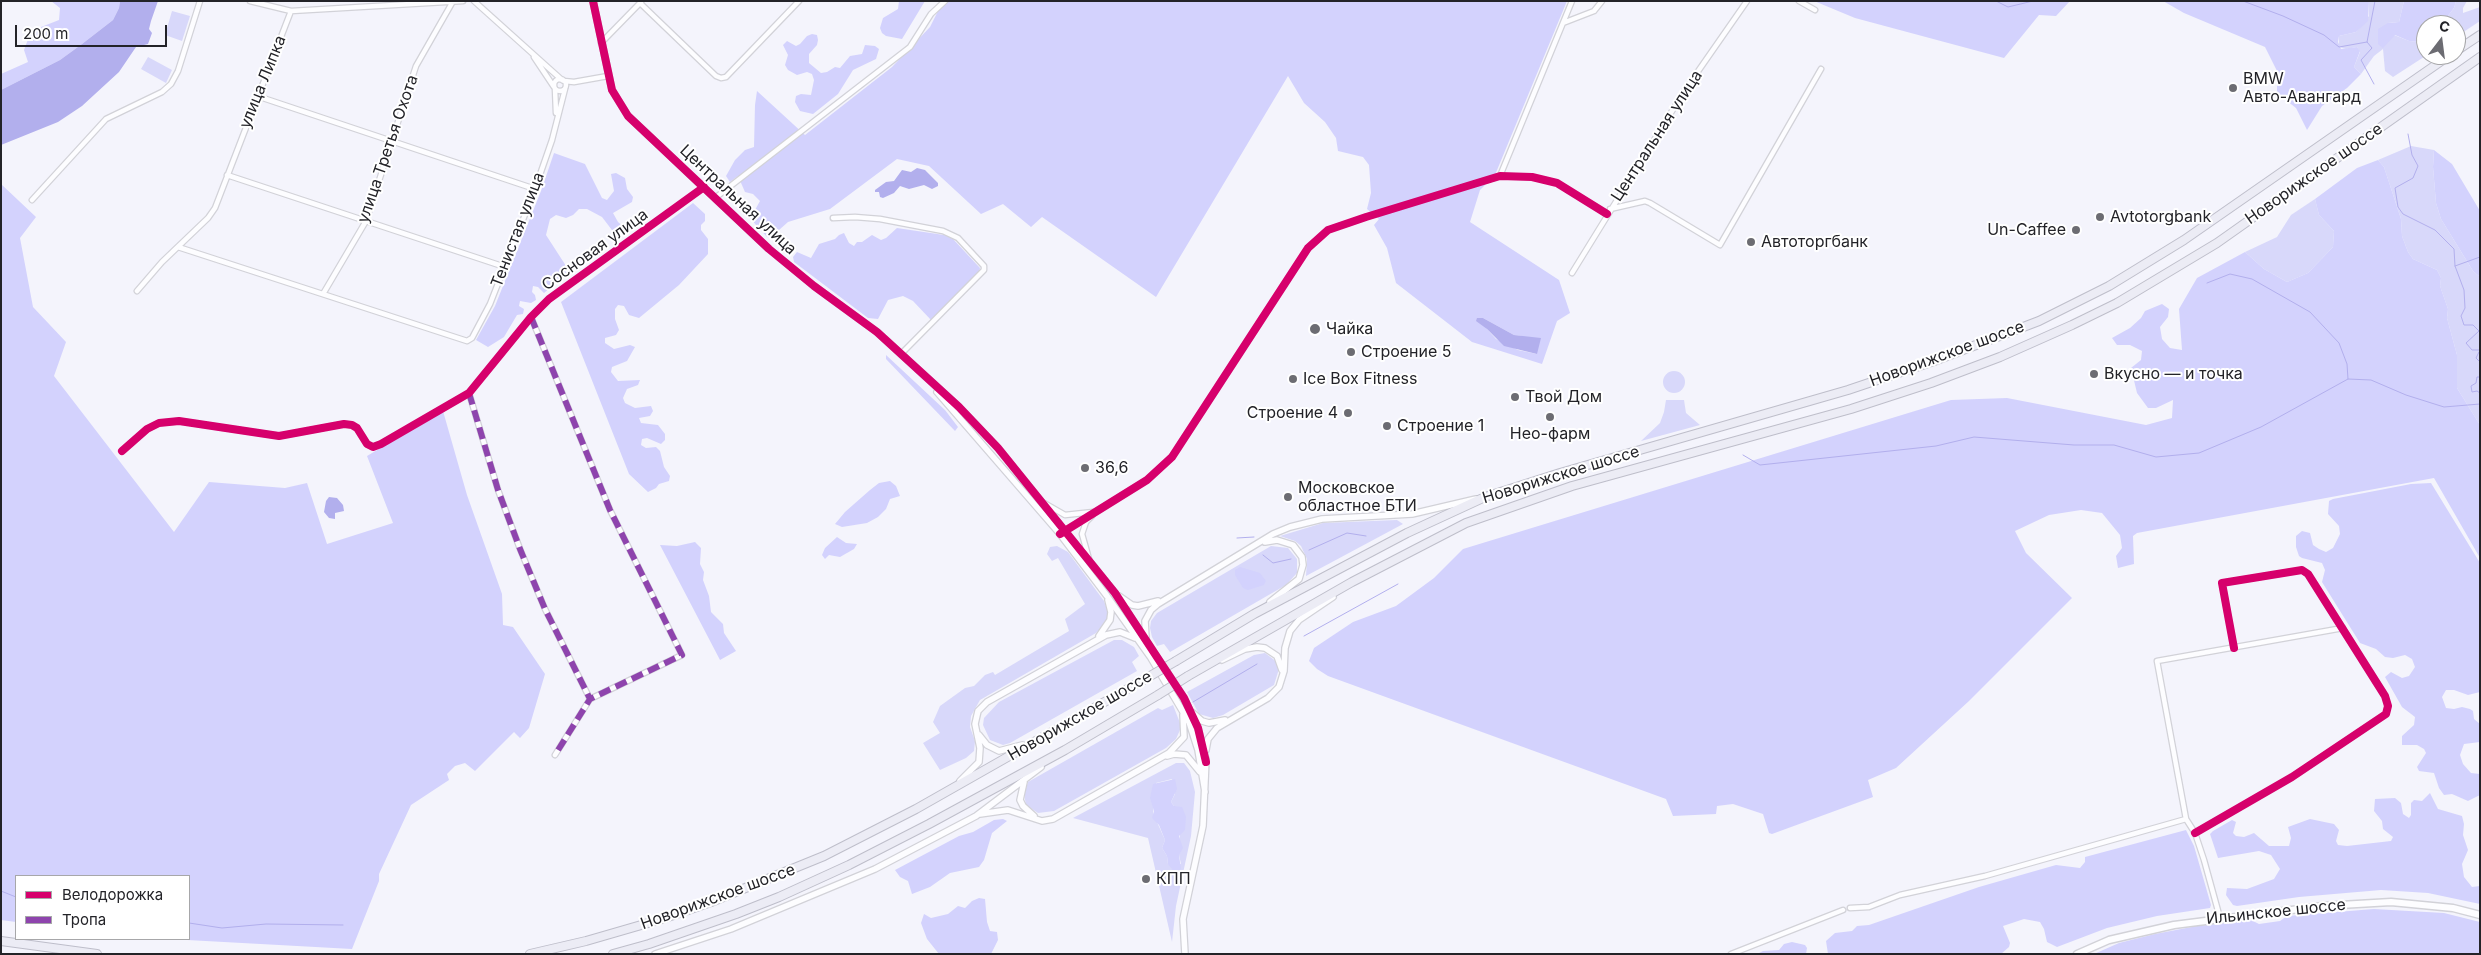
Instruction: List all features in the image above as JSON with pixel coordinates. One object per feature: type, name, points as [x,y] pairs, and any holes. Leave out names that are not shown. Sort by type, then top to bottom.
[{"type":"highway","points":[[2466,44],[2480,35]]},
{"type":"highway","name":"Новорижское шоссе","points":[[613,954],[680,934],[779,897],[929,824],[1065,750],[1210,663],[1352,582],[1438,537],[1520,503],[1572,486],[1851,409],[1931,383],[2043,339],[2117,303],[2217,243],[2480,58]]},
{"type":"highway","name":"Новорижское шоссе","points":[[530,954],[622,931],[751,887],[824,856],[1068,724],[1254,614],[1407,533],[1490,495],[1848,390],[1944,358],[2039,321],[2109,286],[2184,240],[2436,65]]},
{"type":"highway","points":[[1,941],[97,954]]},
{"type":"main road","name":"Ильинское шоссе","points":[[2077,954],[2130,935],[2220,918],[2323,906],[2392,902],[2453,908],[2480,914]]},
{"type":"street","points":[[32,200],[106,120],[162,92],[171,84],[178,71],[200,1]]},
{"type":"street","points":[[250,1],[291,11],[463,1]]},
{"type":"street","points":[[474,1],[563,80],[565,88]]},
{"type":"street","name":"Центральная улица","points":[[593,1],[612,90],[628,116],[789,267],[877,332],[925,378]]},
{"type":"street","points":[[601,43],[641,2],[716,76],[726,77],[798,1]]},
{"type":"street","points":[[715,198],[910,47],[931,14],[945,1]]},
{"type":"street","points":[[1500,176],[1572,1]]},
{"type":"street","points":[[1564,24],[1594,11],[1602,1]]},
{"type":"street","name":"Центральная улица","points":[[1572,273],[1685,90],[1746,1]]},
{"type":"street","points":[[1799,1],[1815,10]]},
{"type":"street","name":"улица Третья Охота","points":[[323,294],[366,221],[416,66],[452,3]]},
{"type":"street","name":"улица Липка","points":[[137,291],[212,213],[291,11]]},
{"type":"street","points":[[529,49],[554,88],[560,91],[574,82]]},
{"type":"street","points":[[1610,209],[1645,201],[1720,245],[1821,69]]},
{"type":"street","points":[[554,88],[557,80],[574,82],[608,76]]},
{"type":"street","name":"Тенистая улица","points":[[554,88],[556,120]]},
{"type":"street","name":"Тенистая улица","points":[[323,294],[467,341],[472,338],[490,304],[535,189],[565,88]]},
{"type":"street","points":[[258,96],[535,189]]},
{"type":"street","points":[[227,176],[505,267]]},
{"type":"street","points":[[1060,534],[1147,480],[1176,452],[1286,282],[1318,237],[1340,225],[1500,176],[1532,177],[1557,183],[1607,214]]},
{"type":"street","name":"Сосновая улица","points":[[122,451],[147,429],[159,423],[179,421],[279,436],[344,424],[352,425],[356,428],[363,441],[373,447],[469,392],[531,317],[557,293],[704,187]]},
{"type":"street","points":[[833,218],[855,216],[943,231],[958,238],[984,266],[984,270],[901,354]]},
{"type":"street","points":[[178,247],[323,294]]},
{"type":"street","points":[[531,317],[610,510],[682,655],[590,699],[555,755]]},
{"type":"street","points":[[925,378],[959,407],[998,448],[1044,502],[1115,593],[1147,641],[1185,708],[1194,736],[1205,792]]},
{"type":"street","points":[[925,378],[1060,534],[1107,596],[1198,728],[1206,762]]},
{"type":"street","points":[[469,392],[498,490],[520,549],[545,609],[590,699]]},
{"type":"street","points":[[1147,641],[1144,628],[1147,616],[1158,604],[1273,534],[1306,522],[1412,514],[1490,495]]},
{"type":"street","points":[[1044,502],[1066,515],[1077,516],[1096,512]]},
{"type":"street","points":[[1090,561],[1082,534],[1086,522],[1096,512]]},
{"type":"street","points":[[1254,614],[1298,579],[1303,565],[1298,550],[1287,542],[1269,541],[1256,546]]},
{"type":"street","points":[[2194,834],[2292,777],[2386,714],[2388,706],[2385,696],[2343,628],[2308,574],[2302,570],[2222,583],[2234,648]]},
{"type":"street","points":[[1185,954],[1183,919],[1201,839],[1206,746],[1208,739],[1218,728],[1268,698],[1279,687],[1283,677],[1286,640],[1293,626],[1352,582]]},
{"type":"street","points":[[1115,593],[1132,605],[1138,606],[1146,606],[1169,597]]},
{"type":"street","points":[[1093,641],[1102,633],[1110,620],[1111,612],[1107,596]]},
{"type":"street","points":[[2220,918],[2204,860],[2186,819],[2157,662],[2343,628]]},
{"type":"street","points":[[951,789],[979,762],[980,748],[976,718],[987,702],[1106,635],[1120,632],[1138,640]]},
{"type":"street","points":[[1210,663],[1222,660],[1245,649],[1266,648],[1277,656],[1283,677]]},
{"type":"street","points":[[1185,708],[1196,717],[1209,723],[1234,717]]},
{"type":"street","points":[[976,816],[992,811],[1008,810],[1042,821],[1053,819],[1160,759],[1176,748],[1184,737],[1185,708]]},
{"type":"street","points":[[977,733],[987,745],[999,751],[1006,750],[1068,724]]},
{"type":"street","points":[[654,954],[732,930],[875,869],[976,816],[1065,750]]},
{"type":"street","points":[[1160,759],[1174,754],[1186,755],[1202,775]]},
{"type":"street","points":[[1024,781],[1020,793],[1022,806],[1034,816],[1053,819]]},
{"type":"street","points":[[1850,908],[1869,907],[1900,895],[1985,876],[2186,819]]},
{"type":"street","points":[[1731,954],[1843,910]]},
{"type":"shaded area","points":[[51,1],[120,1],[113,20],[82,44],[60,60],[1,90],[1,74],[28,62],[24,50],[30,34],[36,29],[59,20],[60,8]]},
{"type":"shaded area","points":[[120,1],[158,1],[149,29],[152,33],[148,44],[136,47],[119,72],[82,106],[58,122],[1,145],[1,90],[60,60],[82,44],[113,20]]},
{"type":"shaded area","points":[[899,1],[925,1],[902,39],[886,36],[880,28],[883,18],[898,9]]},
{"type":"shaded area","points":[[943,1],[1567,1],[1495,175],[1480,190],[1470,222],[1559,280],[1570,313],[1557,321],[1542,364],[1472,342],[1396,283],[1387,248],[1374,225],[1379,219],[1367,209],[1371,193],[1369,165],[1363,157],[1338,151],[1336,138],[1325,122],[1304,103],[1288,76],[1156,297],[1042,217],[1031,227],[1003,204],[981,214],[929,166],[897,159],[830,209],[788,222],[770,238],[767,237],[747,215],[755,210],[760,201],[753,194],[745,192],[738,176],[730,182],[726,176],[735,160],[745,150],[754,147],[757,91],[805,135],[892,67],[930,27]],"holes":[[[1483,318],[1514,335],[1522,336],[1537,354],[1518,350],[1496,339],[1487,329]]]},
{"type":"shaded area","points":[[1814,1],[2070,1],[2056,16],[2039,15],[2004,58],[1855,18]]},
{"type":"shaded area","points":[[2163,1],[2369,1],[2368,21],[2356,32],[2339,36],[2338,42],[2341,49],[2357,47],[2360,51],[2354,67],[2361,74],[2347,88],[2322,106],[2307,130],[2296,108],[2277,93],[2277,71],[2265,47],[2184,13]]},
{"type":"shaded area","points":[[2369,1],[2404,1],[2399,22],[2388,23],[2394,35],[2416,42],[2416,62],[2393,77],[2385,71],[2383,49],[2374,56],[2361,74],[2354,67],[2360,52],[2357,47],[2346,49],[2339,47],[2339,36],[2356,32],[2369,16]]},
{"type":"shaded area","points":[[2404,1],[2456,1],[2449,15],[2416,15],[2416,42],[2395,35],[2383,48],[2378,44],[2378,29],[2388,23],[2399,22]]},
{"type":"shaded area","points":[[2456,1],[2467,1],[2463,8],[2463,13],[2480,7],[2480,21],[2466,30],[2466,15],[2449,15]]},
{"type":"shaded area","points":[[172,11],[190,16],[182,41],[165,35]]},
{"type":"shaded area","points":[[812,34],[817,35],[818,40],[817,45],[809,54],[809,63],[821,73],[835,67],[840,68],[850,56],[862,54],[865,45],[875,46],[879,49],[876,59],[853,70],[838,94],[813,114],[800,111],[795,102],[796,96],[801,94],[811,95],[814,80],[812,74],[807,72],[797,75],[788,70],[785,65],[788,55],[783,45],[787,41],[796,46]]},
{"type":"shaded area","points":[[148,57],[172,70],[166,83],[141,69]]},
{"type":"shaded area","points":[[2411,146],[2434,150],[2433,167],[2436,203],[2441,219],[2473,271],[2480,277],[2480,425],[2457,388],[2457,355],[2447,318],[2448,309],[2440,286],[2441,278],[2437,270],[2413,259],[2408,252],[2402,236],[2401,219],[2384,167],[2378,160]]},
{"type":"shaded area","points":[[2434,150],[2452,164],[2480,211],[2480,277],[2473,271],[2441,219],[2436,203],[2433,167]]},
{"type":"shaded area","points":[[554,153],[585,164],[602,198],[607,200],[614,191],[611,174],[616,173],[625,178],[627,189],[633,197],[632,202],[613,213],[618,222],[626,229],[625,234],[620,237],[615,234],[602,217],[587,209],[579,209],[573,215],[566,218],[556,215],[550,219],[546,235],[568,269],[568,273],[544,293],[538,287],[533,286],[532,292],[536,300],[531,303],[520,301],[519,306],[524,309],[523,314],[517,315],[504,337],[488,347],[476,340],[495,306],[541,191]]},
{"type":"shaded area","points":[[2378,160],[2384,167],[2401,219],[2402,236],[2408,252],[2413,259],[2437,270],[2441,278],[2440,286],[2448,309],[2447,318],[2457,355],[2457,388],[2480,425],[2480,558],[2434,478],[2137,533],[2133,536],[2134,564],[2118,568],[2116,556],[2122,548],[2120,535],[2102,513],[2081,510],[2049,515],[2015,531],[2026,553],[2072,598],[1969,701],[1896,768],[1868,780],[1873,797],[1772,834],[1769,833],[1763,814],[1733,804],[1717,806],[1716,814],[1673,816],[1666,799],[1328,676],[1309,661],[1314,648],[1353,622],[1396,606],[1434,578],[1463,549],[1951,400],[2007,398],[2146,425],[2172,418],[2173,400],[2156,408],[2148,408],[2137,393],[2131,368],[2141,360],[2142,351],[2130,345],[2117,345],[2112,338],[2130,328],[2141,318],[2145,311],[2162,304],[2169,309],[2168,317],[2160,327],[2162,339],[2170,348],[2182,350],[2179,309],[2197,278],[2245,252],[2264,269],[2287,282],[2308,273],[2333,247],[2334,231],[2319,215],[2315,199],[2357,168]]},
{"type":"shaded area","points":[[917,168],[925,170],[938,183],[938,186],[932,189],[924,185],[909,189],[900,186],[894,193],[883,198],[880,197],[879,192],[875,192],[886,182],[894,181],[902,170],[911,172]]},
{"type":"shaded area","points":[[1,184],[36,217],[20,238],[33,307],[66,342],[54,376],[174,532],[209,482],[285,488],[307,483],[327,544],[393,523],[367,456],[443,411],[467,495],[502,594],[503,625],[513,627],[545,674],[529,728],[520,738],[514,732],[475,771],[465,763],[455,766],[447,774],[449,780],[411,805],[379,874],[379,881],[352,949],[187,940],[190,940],[190,875],[15,875],[15,922],[1,920]]},
{"type":"shaded area","points":[[2315,199],[2319,215],[2334,231],[2333,247],[2308,273],[2287,282],[2264,269],[2245,252],[2277,237],[2291,215]]},
{"type":"shaded area","points":[[693,203],[705,214],[705,221],[701,225],[701,230],[708,239],[708,254],[679,285],[639,318],[629,315],[624,306],[618,305],[615,309],[615,319],[619,330],[616,335],[605,338],[605,343],[614,349],[630,345],[635,347],[627,361],[612,367],[611,372],[618,381],[640,380],[638,385],[627,389],[623,398],[625,403],[635,408],[651,406],[653,411],[650,416],[639,418],[641,423],[658,425],[665,434],[665,440],[661,444],[647,438],[642,439],[641,445],[646,448],[656,447],[660,451],[664,467],[670,476],[669,481],[659,484],[648,492],[629,474],[561,302]]},
{"type":"shaded area","points":[[897,228],[944,235],[953,239],[980,268],[979,273],[931,320],[913,301],[903,296],[888,300],[878,319],[868,318],[794,262],[793,257],[797,252],[811,258],[819,244],[835,239],[844,233],[849,243],[854,246],[857,242],[862,242],[872,235],[881,240],[886,238]]},
{"type":"shaded area","points":[[1477,318],[1483,318],[1514,335],[1541,338],[1537,354],[1504,346],[1476,321]]},
{"type":"shaded area","points":[[886,355],[945,410],[958,427],[955,431],[886,359]]},
{"type":"shaded area","points":[[1674,371],[1682,374],[1685,382],[1682,390],[1674,393],[1666,390],[1663,382],[1666,374]]},
{"type":"shaded area","points":[[1666,400],[1684,400],[1686,413],[1700,425],[1641,441],[1660,423]]},
{"type":"shaded area","points":[[890,481],[896,486],[900,496],[890,499],[886,509],[878,517],[867,523],[842,527],[835,524],[845,512],[870,490],[879,483]]},
{"type":"shaded area","points":[[2431,483],[2480,563],[2480,692],[2468,695],[2454,690],[2446,690],[2442,697],[2446,708],[2462,707],[2470,709],[2473,711],[2474,719],[2480,724],[2480,742],[2464,744],[2460,755],[2463,764],[2471,773],[2480,774],[2480,795],[2468,801],[2452,794],[2444,795],[2439,788],[2434,773],[2419,771],[2417,767],[2426,753],[2424,749],[2417,745],[2402,745],[2402,736],[2414,725],[2415,717],[2402,707],[2385,677],[2391,672],[2402,678],[2409,676],[2415,667],[2412,659],[2405,655],[2393,658],[2385,657],[2376,649],[2360,643],[2322,582],[2325,570],[2322,563],[2302,558],[2299,556],[2296,547],[2296,536],[2302,531],[2310,533],[2313,545],[2319,549],[2326,552],[2333,548],[2340,534],[2339,526],[2328,514],[2329,501],[2333,499],[2411,484]]},
{"type":"shaded area","points":[[329,497],[337,498],[343,505],[344,511],[335,513],[335,519],[329,518],[324,512],[326,501]]},
{"type":"shaded area","points":[[1397,520],[1403,524],[1306,576],[1307,559],[1301,546],[1295,541],[1280,536],[1323,523]]},
{"type":"shaded area","points":[[837,537],[846,543],[857,544],[854,549],[840,557],[829,555],[825,559],[822,555],[825,548]]},
{"type":"shaded area","points":[[695,542],[701,548],[700,564],[704,572],[703,580],[709,596],[711,612],[723,624],[724,633],[736,651],[720,660],[660,545],[677,546]]},
{"type":"shaded area","points":[[1057,546],[1068,552],[1104,601],[1108,612],[1107,621],[1096,633],[980,700],[971,716],[970,727],[975,741],[974,751],[966,758],[940,770],[923,743],[940,733],[933,722],[940,706],[965,688],[974,686],[985,675],[993,672],[995,675],[1069,631],[1065,619],[1085,604],[1058,558],[1052,561],[1047,554],[1050,547]]},
{"type":"shaded area","points":[[1271,546],[1288,548],[1297,559],[1297,573],[1286,585],[1170,652],[1164,644],[1157,646],[1150,628],[1151,621],[1157,613]]},
{"type":"shaded area","points":[[1240,567],[1260,573],[1266,581],[1264,585],[1248,590],[1243,588],[1235,575],[1235,570]]},
{"type":"shaded area","points":[[1114,640],[1122,640],[1134,647],[1139,656],[1132,662],[1137,671],[1010,743],[1003,745],[990,740],[983,725],[984,718],[999,702]]},
{"type":"shaded area","points":[[1265,653],[1277,662],[1279,669],[1274,685],[1223,715],[1213,718],[1199,714],[1187,692],[1254,655]]},
{"type":"shaded area","points":[[1173,705],[1180,723],[1180,730],[1176,739],[1166,748],[1054,811],[1038,813],[1026,805],[1024,794],[1028,782],[1158,708],[1162,710]]},
{"type":"shaded area","points":[[1176,763],[1184,763],[1190,771],[1195,792],[1191,836],[1176,906],[1172,942],[1148,838],[1073,818]],"holes":[[[1172,779],[1175,794],[1171,802],[1174,806],[1180,834],[1179,855],[1181,864],[1168,864],[1167,856],[1162,848],[1165,840],[1153,813],[1156,783]]]},
{"type":"shaded area","points":[[1175,779],[1177,789],[1171,802],[1174,806],[1182,807],[1186,817],[1185,830],[1179,836],[1183,848],[1179,855],[1181,869],[1175,873],[1168,864],[1167,856],[1162,848],[1165,840],[1159,825],[1152,818],[1154,811],[1150,798],[1153,784]]},
{"type":"shaded area","points":[[2430,793],[2438,809],[2462,816],[2464,824],[2463,835],[2468,850],[2462,864],[2464,877],[2472,887],[2480,886],[2480,904],[2428,893],[2381,890],[2299,897],[2237,906],[2233,905],[2226,895],[2227,888],[2247,889],[2274,879],[2280,869],[2271,855],[2259,851],[2218,858],[2210,834],[2232,820],[2236,822],[2233,833],[2236,836],[2244,837],[2254,833],[2269,846],[2289,846],[2291,838],[2288,827],[2310,819],[2334,824],[2339,830],[2336,841],[2338,845],[2347,846],[2391,841],[2393,837],[2383,829],[2382,821],[2374,811],[2375,799],[2395,798],[2401,803],[2403,814],[2409,818],[2411,815],[2411,803],[2414,800],[2422,801]]},
{"type":"shaded area","points":[[1003,819],[1007,821],[992,833],[984,860],[979,867],[950,873],[930,887],[912,894],[908,881],[900,877],[895,870],[959,836],[973,832],[994,820]]},
{"type":"shaded area","points":[[2186,830],[2194,846],[2211,905],[2210,908],[2157,916],[2107,928],[2057,947],[2047,942],[2040,922],[2024,919],[2003,926],[2010,943],[2009,947],[2001,954],[1828,954],[1826,941],[1835,933],[1852,931],[1857,926],[1869,925],[1979,887],[2056,865],[2080,868],[2085,862],[2085,857]]},
{"type":"shaded area","points":[[979,898],[985,899],[987,922],[990,931],[997,932],[998,940],[991,954],[939,954],[927,939],[921,923],[924,914],[931,918],[948,914],[958,906],[965,908],[972,901]]},
{"type":"shaded area","points":[[2374,909],[2444,913],[2480,922],[2480,954],[2094,954],[2119,943],[2197,926],[2251,920],[2259,924],[2280,921],[2287,916]]},
{"type":"shaded area","points":[[1792,942],[1805,945],[1807,948],[1806,954],[1757,954],[1763,951],[1779,950],[1784,944]]},
{"type":"waterway","points":[[1996,1],[2008,7],[2033,1]]},
{"type":"waterway","points":[[2243,1],[2283,16],[2324,35],[2339,47],[2367,42]]},
{"type":"waterway","points":[[2374,84],[2361,60],[2372,48],[2367,42],[2375,1]]},
{"type":"waterway","points":[[2408,134],[2412,155],[2418,166],[2413,178],[2395,188],[2398,207],[2403,214],[2435,230],[2454,249],[2455,266],[2464,290],[2465,308],[2461,316],[2464,325],[2473,325],[2479,331],[2466,343],[2472,350],[2480,350]]},
{"type":"waterway","points":[[2455,266],[2480,257]]},
{"type":"waterway","points":[[2207,283],[2230,274],[2252,279],[2310,312],[2339,343],[2347,364],[2348,379]]},
{"type":"waterway","points":[[2479,352],[2476,358],[2480,362]]},
{"type":"waterway","points":[[2480,377],[2477,377],[2476,383],[2471,386],[2472,392],[2477,391],[2480,393]]},
{"type":"waterway","points":[[1743,455],[1760,465],[1936,446],[1974,437],[2074,445],[2114,445],[2156,457],[2199,453],[2261,427],[2348,379],[2371,380],[2406,395],[2444,407],[2480,404]]},
{"type":"waterway","points":[[1309,550],[1347,533],[1366,536]]},
{"type":"waterway","points":[[1237,538],[1254,537]]},
{"type":"waterway","points":[[1263,555],[1273,563],[1291,559]]},
{"type":"waterway","points":[[1304,636],[1398,584]]},
{"type":"waterway","points":[[1193,702],[1257,664]]},
{"type":"waterway","points":[[1,891],[15,897]]},
{"type":"waterway","points":[[190,923],[222,928],[266,924],[343,925]]},
{"type":"marked path","points":[[531,317],[610,510],[682,655],[590,699]]},
{"type":"marked path","points":[[469,393],[498,490],[520,549],[545,609],[590,699],[555,755]]},
{"type":"cycle path","points":[[593,1],[612,90],[628,116],[769,249],[814,286],[877,332],[959,407],[998,448],[1115,593],[1184,698],[1198,728],[1206,762]]},
{"type":"cycle path","points":[[1060,534],[1147,480],[1172,457],[1308,248],[1328,230],[1500,176],[1532,177],[1557,183],[1607,214]]},
{"type":"cycle path","points":[[122,451],[147,429],[159,423],[179,421],[279,436],[344,424],[357,428],[367,444],[373,447],[381,444],[469,393],[531,317],[549,299],[704,187]]},
{"type":"cycle path","points":[[2195,833],[2292,777],[2386,714],[2388,706],[2385,696],[2308,574],[2302,570],[2222,583],[2234,648]]},
{"type":"place","name":"BMW Авто-Авангард","points":[[2233,88]]},
{"type":"place","name":"Avtotorgbank","points":[[2100,217]]},
{"type":"place","name":"Un-Caffee","points":[[2076,230]]},
{"type":"place","name":"Автоторгбанк","points":[[1751,242]]},
{"type":"place","name":"Чайка","points":[[1315,329]]},
{"type":"place","name":"Строение 5","points":[[1351,352]]},
{"type":"place","name":"Вкусно — и точка","points":[[2094,374]]},
{"type":"place","name":"Ice Box Fitness","points":[[1293,379]]},
{"type":"place","name":"Твой Дом","points":[[1515,397]]},
{"type":"place","name":"Строение 4","points":[[1348,413]]},
{"type":"place","name":"Нео-фарм","points":[[1550,417]]},
{"type":"place","name":"Строение 1","points":[[1387,426]]},
{"type":"place","name":"36,6","points":[[1085,468]]},
{"type":"place","name":"Московское областное БТИ","points":[[1288,497]]},
{"type":"place","name":"КПП","points":[[1146,879]]}]
